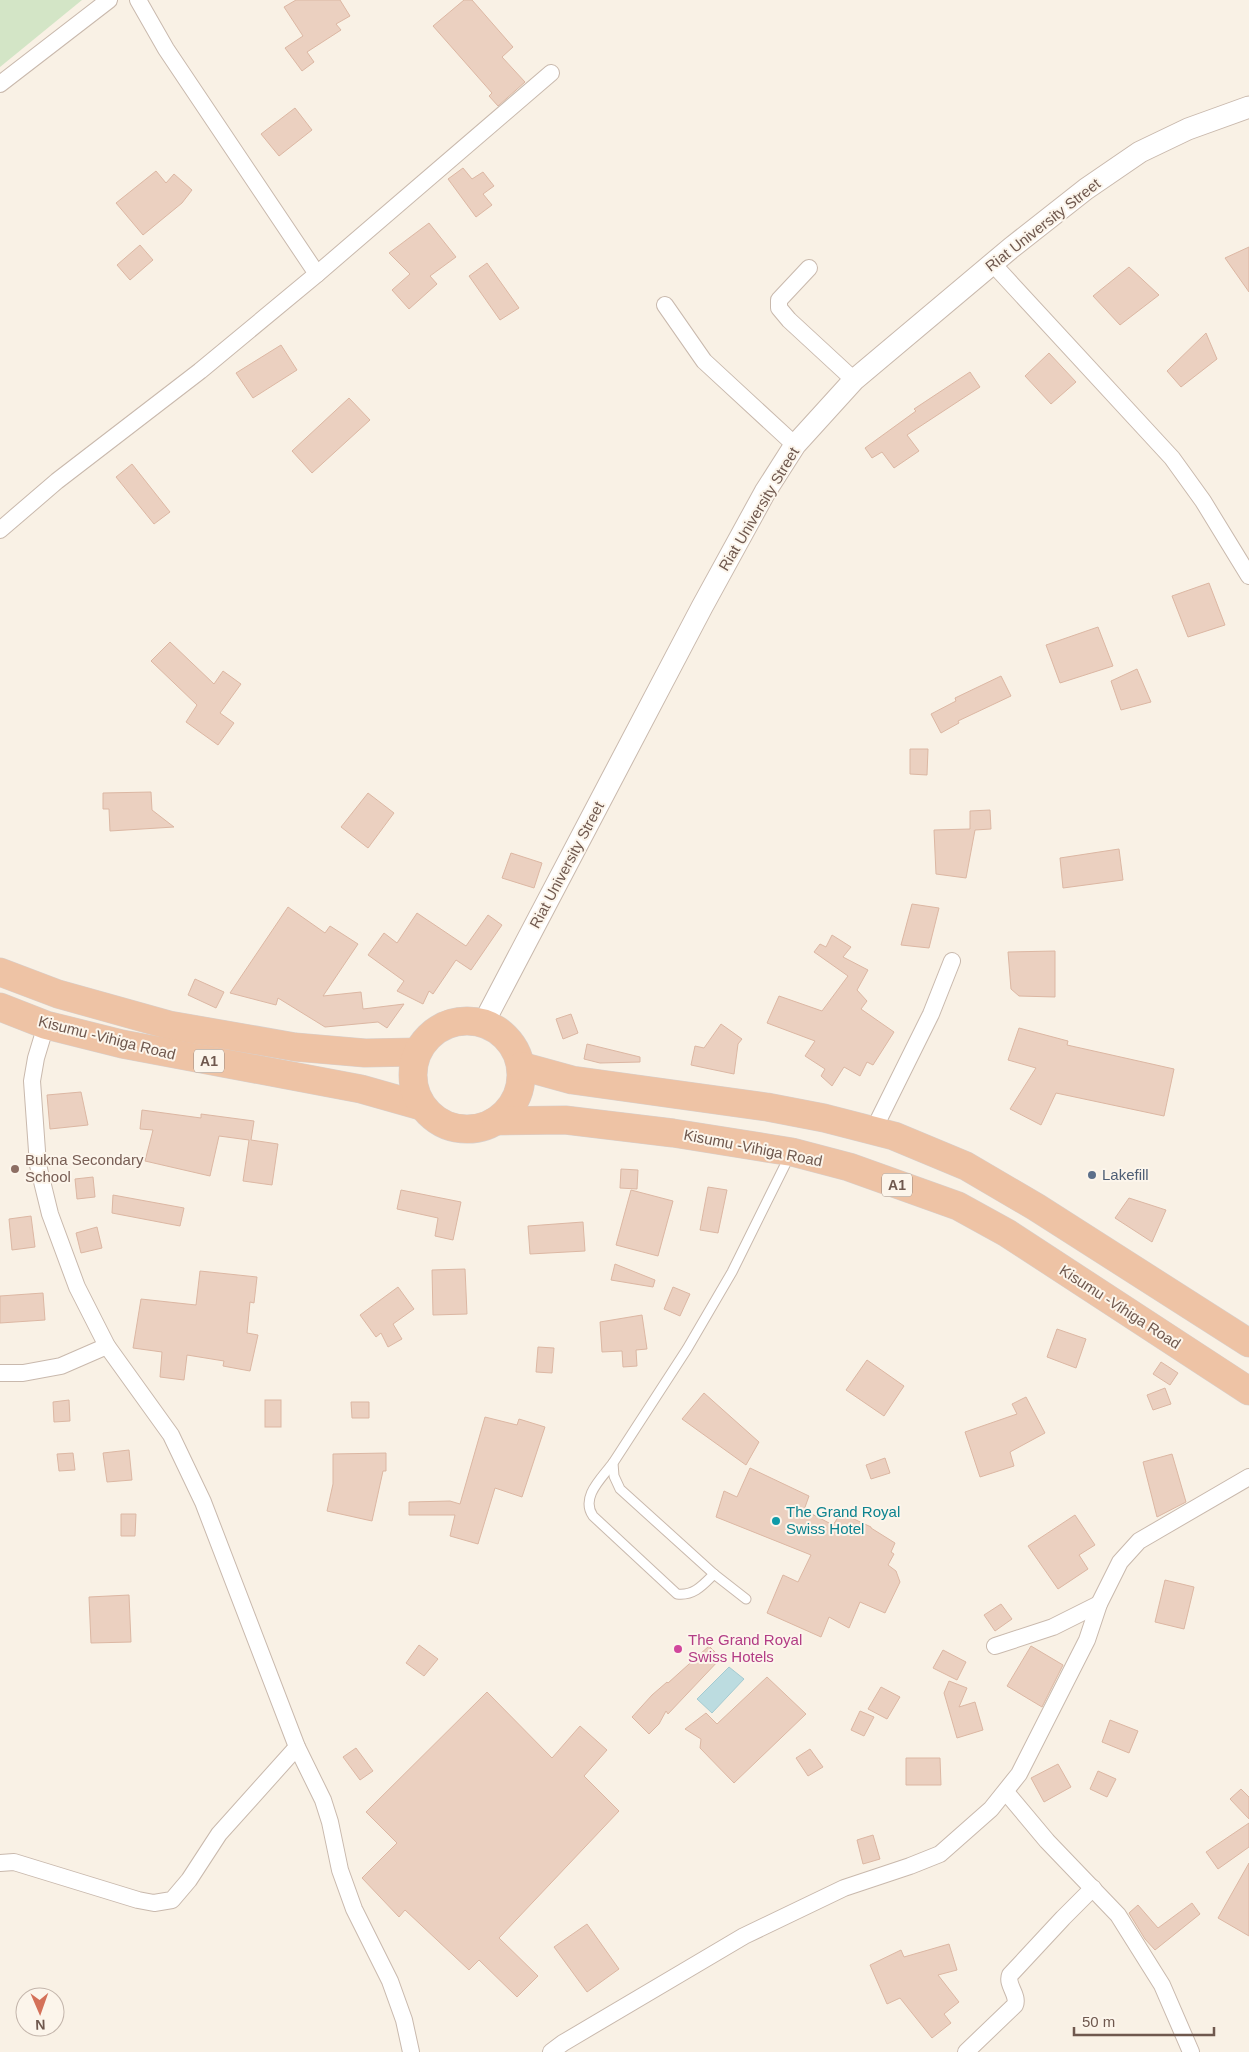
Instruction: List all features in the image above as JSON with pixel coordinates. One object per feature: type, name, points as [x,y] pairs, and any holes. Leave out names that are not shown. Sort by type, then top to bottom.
[{"type":"highway","name":"Kisumu -Vihiga Road","points":[[0,972],[58,994],[169,1025],[295,1047],[365,1053],[417,1052]]},
{"type":"highway","name":"Kisumu -Vihiga Road","points":[[0,1007],[46,1025],[122,1044],[361,1089],[421,1106]]},
{"type":"highway","name":"A1","points":[[417,1052],[428,1037],[442,1027],[458,1022],[475,1022],[492,1027],[506,1037],[516,1050],[521,1066],[521,1084],[516,1100],[505,1115],[489,1125],[471,1130],[452,1128],[435,1120],[421,1106]]},
{"type":"highway","points":[[417,1052],[412,1070],[414,1089],[421,1106]]},
{"type":"highway","points":[[521,1066],[572,1080],[767,1107],[824,1118],[894,1136],[966,1166],[1243,1332]]},
{"type":"highway","name":"Kisumu -Vihiga Road","points":[[496,1121],[565,1120],[673,1133],[792,1152],[849,1168],[958,1206],[1007,1233],[1249,1391]]},
{"type":"street","points":[[0,84],[109,0]]},
{"type":"street","points":[[138,0],[166,49],[317,274]]},
{"type":"street","points":[[0,530],[57,481],[200,371],[317,274],[551,73]]},
{"type":"street","name":"Riat University Street","points":[[483,1024],[702,607],[765,492],[796,445],[854,380],[1086,189],[1140,152],[1188,129],[1249,107]]},
{"type":"street","points":[[993,264],[1172,458],[1203,501],[1249,576]]},
{"type":"street","points":[[809,268],[779,300],[779,308],[789,320],[854,380]]},
{"type":"street","points":[[665,305],[704,361],[796,445]]},
{"type":"street","points":[[873,1131],[931,1014],[952,960]]},
{"type":"street","points":[[46,1025],[36,1058],[32,1081],[38,1165],[50,1214],[77,1287],[107,1346],[171,1434],[203,1502],[297,1747],[323,1800],[330,1822],[340,1870],[354,1909],[390,1981],[404,2020],[411,2052]]},
{"type":"street","points":[[0,1373],[23,1373],[61,1366],[107,1346]]},
{"type":"street","points":[[561,2049],[744,1936],[844,1888],[940,1854],[991,1809],[1019,1774],[1087,1640],[1099,1604],[1120,1562],[1139,1541],[1249,1477]]},
{"type":"street","points":[[995,1646],[1053,1627],[1099,1604]]},
{"type":"street","points":[[0,1863],[14,1862],[138,1900],[154,1903],[172,1900],[189,1880],[219,1834],[297,1747]]},
{"type":"street","points":[[1006,1792],[1047,1841],[1118,1915],[1162,1985],[1191,2052]]},
{"type":"street","points":[[966,2052],[1015,2005],[1017,2001],[1008,1979],[1010,1975],[1093,1888]]},
{"type":"lane","points":[[714,1574],[695,1592],[685,1595],[677,1594],[594,1516],[589,1509],[588,1502],[592,1491],[613,1463],[687,1349],[732,1272],[792,1152]]},
{"type":"lane","points":[[613,1463],[614,1476],[620,1489],[714,1574],[746,1599]]},
{"type":"green space","points":[[0,0],[82,0],[0,67]]},
{"type":"water","points":[[729,1667],[744,1679],[712,1713],[697,1699]]},
{"type":"building","points":[[296,0],[340,0],[350,16],[336,24],[341,30],[307,52],[314,62],[302,71],[285,48],[303,36],[284,7]]},
{"type":"building","points":[[464,0],[472,0],[513,47],[502,57],[525,82],[498,106],[489,96],[492,93],[433,26]]},
{"type":"building","points":[[295,108],[312,130],[279,156],[261,134]]},
{"type":"building","points":[[463,168],[472,179],[483,172],[494,186],[483,194],[492,205],[476,217],[448,179]]},
{"type":"building","points":[[156,171],[166,183],[174,174],[192,190],[182,203],[143,235],[116,203]]},
{"type":"building","points":[[429,223],[456,257],[430,276],[437,284],[409,309],[392,290],[410,274],[389,253]]},
{"type":"building","points":[[140,245],[153,260],[130,280],[117,265]]},
{"type":"building","points":[[1249,247],[1249,292],[1225,258]]},
{"type":"building","points":[[487,263],[519,308],[500,320],[469,276]]},
{"type":"building","points":[[1129,267],[1159,295],[1120,325],[1093,296]]},
{"type":"building","points":[[1206,333],[1217,359],[1181,387],[1167,371]]},
{"type":"building","points":[[281,345],[297,370],[253,398],[236,373]]},
{"type":"building","points":[[1049,353],[1076,382],[1051,404],[1025,376]]},
{"type":"building","points":[[970,372],[980,387],[907,435],[919,451],[894,468],[882,452],[872,458],[865,448],[916,411],[914,409]]},
{"type":"building","points":[[349,398],[370,420],[312,473],[292,451]]},
{"type":"building","points":[[132,464],[170,512],[154,524],[116,477]]},
{"type":"building","points":[[1209,583],[1225,625],[1188,637],[1172,596]]},
{"type":"building","points":[[1098,627],[1113,666],[1060,683],[1046,645]]},
{"type":"building","points":[[170,642],[214,684],[223,671],[241,684],[220,713],[234,723],[218,745],[186,722],[197,705],[151,661]]},
{"type":"building","points":[[1137,669],[1151,702],[1121,710],[1111,681]]},
{"type":"building","points":[[1001,676],[1011,696],[958,721],[959,723],[941,733],[931,714],[956,701],[955,698]]},
{"type":"building","points":[[910,749],[928,749],[927,775],[910,774]]},
{"type":"building","points":[[151,792],[152,810],[174,827],[110,831],[109,809],[103,809],[103,793]]},
{"type":"building","points":[[368,793],[394,813],[368,848],[341,827]]},
{"type":"building","points":[[990,810],[991,829],[975,830],[966,878],[936,874],[934,830],[970,829],[970,811]]},
{"type":"building","points":[[1119,849],[1123,880],[1063,888],[1060,858]]},
{"type":"building","points":[[511,853],[542,863],[534,888],[502,878]]},
{"type":"building","points":[[912,904],[939,908],[929,948],[901,945]]},
{"type":"building","points":[[288,907],[325,933],[330,926],[358,944],[323,996],[361,992],[363,1009],[404,1004],[387,1028],[378,1022],[325,1027],[278,998],[276,1005],[230,993]]},
{"type":"building","points":[[417,913],[466,946],[488,915],[502,925],[471,970],[456,960],[433,994],[429,991],[423,1004],[397,991],[404,981],[368,955],[384,933],[397,943]]},
{"type":"building","points":[[832,935],[851,947],[843,957],[868,970],[857,990],[867,1001],[861,1009],[894,1032],[873,1065],[867,1062],[860,1076],[844,1067],[832,1086],[821,1076],[825,1069],[805,1056],[815,1041],[767,1023],[779,996],[822,1011],[848,976],[814,952],[820,944],[826,947]]},
{"type":"building","points":[[1055,951],[1055,997],[1019,996],[1011,989],[1008,952]]},
{"type":"building","points":[[195,979],[224,992],[216,1008],[188,995]]},
{"type":"building","points":[[571,1014],[578,1033],[563,1039],[556,1019]]},
{"type":"building","points":[[721,1024],[742,1039],[738,1044],[734,1074],[691,1065],[695,1046],[704,1048]]},
{"type":"building","points":[[1019,1028],[1068,1041],[1067,1045],[1174,1069],[1164,1116],[1056,1093],[1041,1125],[1010,1109],[1036,1068],[1008,1060]]},
{"type":"building","points":[[587,1044],[640,1057],[640,1062],[600,1063],[584,1059]]},
{"type":"building","points":[[81,1092],[88,1125],[50,1129],[47,1095]]},
{"type":"building","points":[[142,1110],[201,1118],[201,1114],[254,1121],[251,1140],[278,1144],[272,1185],[243,1181],[249,1140],[219,1136],[210,1176],[145,1161],[153,1130],[140,1129]]},
{"type":"building","points":[[621,1169],[638,1170],[637,1189],[620,1188]]},
{"type":"building","points":[[93,1177],[95,1197],[77,1199],[75,1179]]},
{"type":"building","points":[[708,1187],[727,1190],[718,1233],[700,1230]]},
{"type":"building","points":[[401,1190],[461,1202],[453,1240],[435,1236],[438,1218],[397,1209]]},
{"type":"building","points":[[631,1190],[673,1201],[658,1256],[616,1245]]},
{"type":"building","points":[[113,1195],[184,1208],[180,1226],[112,1213]]},
{"type":"building","points":[[1129,1198],[1166,1210],[1152,1242],[1115,1218]]},
{"type":"building","points":[[31,1216],[35,1247],[12,1250],[9,1219]]},
{"type":"building","points":[[583,1222],[585,1251],[530,1254],[528,1226]]},
{"type":"building","points":[[97,1227],[102,1248],[81,1253],[76,1233]]},
{"type":"building","points":[[615,1264],[655,1280],[653,1287],[611,1280]]},
{"type":"building","points":[[465,1269],[467,1314],[433,1315],[432,1270]]},
{"type":"building","points":[[200,1271],[257,1277],[254,1303],[250,1302],[247,1333],[258,1335],[250,1371],[223,1366],[224,1361],[187,1355],[184,1380],[160,1377],[162,1352],[133,1348],[141,1299],[196,1305]]},
{"type":"building","points":[[398,1287],[414,1309],[393,1324],[402,1339],[388,1347],[381,1333],[376,1337],[360,1315]]},
{"type":"building","points":[[673,1287],[690,1294],[680,1316],[664,1309]]},
{"type":"building","points":[[43,1293],[45,1320],[0,1323],[0,1296]]},
{"type":"building","points":[[642,1315],[647,1349],[636,1350],[637,1366],[623,1367],[622,1351],[602,1352],[600,1322]]},
{"type":"building","points":[[1057,1329],[1086,1339],[1076,1368],[1047,1357]]},
{"type":"building","points":[[538,1347],[554,1348],[552,1373],[536,1372]]},
{"type":"building","points":[[867,1360],[904,1386],[884,1416],[846,1390]]},
{"type":"building","points":[[1161,1362],[1178,1373],[1170,1385],[1153,1374]]},
{"type":"building","points":[[1165,1388],[1171,1404],[1153,1410],[1147,1395]]},
{"type":"building","points":[[704,1393],[759,1442],[746,1465],[682,1419]]},
{"type":"building","points":[[1026,1397],[1045,1433],[1010,1452],[1014,1466],[980,1477],[965,1432],[1017,1414],[1012,1404]]},
{"type":"building","points":[[69,1400],[70,1421],[54,1422],[53,1402]]},
{"type":"building","points":[[265,1400],[281,1400],[281,1427],[265,1427]]},
{"type":"building","points":[[351,1402],[369,1402],[369,1418],[352,1418]]},
{"type":"building","points":[[485,1417],[517,1425],[519,1419],[545,1427],[522,1497],[495,1488],[478,1544],[450,1536],[455,1515],[409,1515],[409,1502],[450,1501],[460,1504]]},
{"type":"building","points":[[129,1450],[132,1480],[107,1482],[103,1453]]},
{"type":"building","points":[[73,1453],[75,1470],[59,1471],[57,1454]]},
{"type":"building","points":[[386,1453],[386,1471],[383,1471],[372,1521],[327,1511],[333,1484],[333,1454]]},
{"type":"building","points":[[1172,1454],[1186,1502],[1157,1517],[1143,1462]]},
{"type":"building","points":[[885,1458],[890,1473],[871,1479],[866,1465]]},
{"type":"building","points":[[750,1468],[809,1496],[804,1510],[833,1525],[841,1513],[871,1527],[895,1543],[891,1552],[894,1554],[888,1565],[896,1571],[900,1582],[885,1613],[860,1602],[849,1628],[829,1617],[821,1637],[767,1613],[783,1575],[798,1582],[811,1555],[716,1517],[724,1491],[737,1497]]},
{"type":"building","points":[[121,1514],[136,1514],[135,1536],[121,1536]]},
{"type":"building","points":[[1075,1515],[1095,1545],[1079,1555],[1088,1569],[1058,1589],[1028,1546]]},
{"type":"building","points":[[1165,1580],[1194,1587],[1184,1629],[1155,1622]]},
{"type":"building","points":[[129,1595],[131,1642],[91,1643],[89,1597]]},
{"type":"building","points":[[1001,1604],[1012,1619],[995,1631],[984,1615]]},
{"type":"building","points":[[419,1645],[438,1659],[424,1676],[406,1663]]},
{"type":"building","points":[[709,1646],[721,1658],[668,1714],[666,1711],[659,1724],[649,1734],[632,1717],[652,1695]]},
{"type":"building","points":[[1031,1646],[1063,1665],[1042,1707],[1007,1686]]},
{"type":"building","points":[[943,1650],[966,1662],[957,1680],[933,1668]]},
{"type":"building","points":[[767,1677],[806,1714],[734,1783],[700,1748],[701,1739],[685,1729],[706,1713],[717,1724]]},
{"type":"building","points":[[949,1681],[967,1688],[959,1707],[975,1702],[983,1730],[957,1738],[944,1693]]},
{"type":"building","points":[[881,1687],[900,1697],[887,1719],[868,1709]]},
{"type":"building","points":[[487,1692],[552,1758],[580,1726],[607,1750],[584,1776],[619,1811],[499,1938],[538,1976],[517,1997],[479,1960],[469,1970],[405,1910],[399,1917],[362,1878],[397,1843],[366,1812]]},
{"type":"building","points":[[860,1711],[874,1717],[864,1736],[851,1730]]},
{"type":"building","points":[[1110,1720],[1138,1731],[1129,1753],[1102,1742]]},
{"type":"building","points":[[356,1748],[373,1771],[360,1780],[343,1757]]},
{"type":"building","points":[[810,1749],[823,1767],[808,1776],[796,1758]]},
{"type":"building","points":[[906,1758],[940,1758],[941,1785],[906,1785]]},
{"type":"building","points":[[1058,1764],[1071,1787],[1044,1802],[1031,1778]]},
{"type":"building","points":[[1098,1771],[1116,1779],[1107,1797],[1090,1789]]},
{"type":"building","points":[[1241,1789],[1249,1797],[1249,1819],[1230,1799]]},
{"type":"building","points":[[1249,1823],[1249,1847],[1218,1869],[1206,1852]]},
{"type":"building","points":[[873,1835],[880,1859],[863,1864],[857,1840]]},
{"type":"building","points":[[1249,1863],[1249,1936],[1218,1918]]},
{"type":"building","points":[[1192,1903],[1200,1914],[1155,1950],[1145,1939],[1129,1913],[1138,1905],[1158,1928]]},
{"type":"building","points":[[587,1924],[619,1969],[587,1992],[554,1947]]},
{"type":"building","points":[[949,1944],[957,1970],[938,1975],[959,2002],[944,2014],[951,2023],[932,2038],[900,1998],[887,2004],[870,1965],[901,1950],[904,1957]]},
{"type":"place","name":"Bukna Secondary School","points":[[15,1169]]},
{"type":"place","name":"Lakefill","points":[[1092,1175]]},
{"type":"place","name":"The Grand Royal Swiss Hotel","points":[[776,1521]]},
{"type":"place","name":"The Grand Royal Swiss Hotels","points":[[678,1649]]}]
